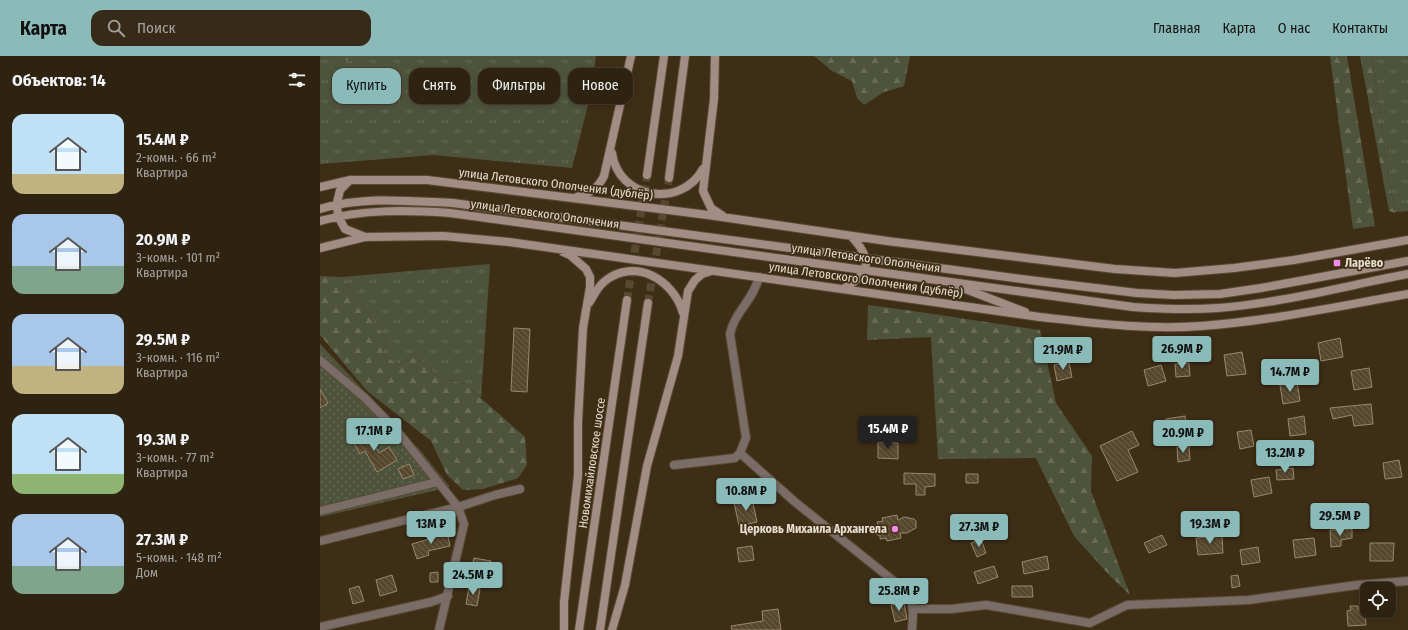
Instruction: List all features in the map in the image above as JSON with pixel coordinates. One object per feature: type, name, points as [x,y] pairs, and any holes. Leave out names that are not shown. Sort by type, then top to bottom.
[{"type":"street","points":[[567,197],[588,194],[601,183],[608,163],[630,56]]},
{"type":"street","points":[[646,175],[664,56]]},
{"type":"street","points":[[669,178],[685,56]]},
{"type":"street","points":[[715,56],[714,99],[703,181],[706,200],[711,208],[728,218]]},
{"type":"street","points":[[611,145],[614,162],[620,175],[628,184],[655,193],[681,191],[695,181],[706,166]]},
{"type":"street","points":[[350,180],[340,190],[337,204],[338,216],[345,229],[365,237]]},
{"type":"street","name":"улица Летовского Ополчения (дублёр)","points":[[320,187],[350,180],[427,180],[728,218],[851,236],[1115,268],[1175,273],[1234,268],[1279,262],[1408,240]]},
{"type":"street","name":"улица Летовского Ополчения","points":[[320,209],[337,204],[378,200],[453,203],[1037,282],[1137,293],[1174,295],[1220,294],[1408,261]]},
{"type":"street","name":"улица Летовского Ополчения","points":[[320,221],[361,212],[403,210],[450,213],[1133,307],[1172,309],[1218,308],[1263,302],[1408,274]]},
{"type":"street","name":"улица Летовского Ополчения (дублёр)","points":[[320,248],[365,237],[443,236],[555,248],[1040,317],[1112,325],[1199,326],[1242,322],[1408,294]]},
{"type":"street","points":[[842,289],[857,281],[865,270],[863,249],[851,236]]},
{"type":"street","points":[[555,248],[570,255],[586,269],[590,282],[583,328],[578,475],[564,602],[564,630]]},
{"type":"street","points":[[612,630],[625,585],[647,466],[678,356],[683,316],[691,285],[702,274],[714,271]]},
{"type":"street","points":[[587,306],[596,290],[615,274],[639,272],[651,275],[663,281],[673,290],[679,300],[683,316]]},
{"type":"street","points":[[674,465],[735,458],[740,453],[746,438],[730,334],[732,322],[756,290],[759,277]]},
{"type":"street","points":[[941,280],[1040,317]]},
{"type":"street","name":"Новомихайловское шоссе","points":[[579,630],[627,300]]},
{"type":"street","points":[[600,630],[648,303]]},
{"type":"street","points":[[321,362],[365,398],[398,432],[458,507],[464,524],[439,630]]},
{"type":"street","points":[[740,453],[795,502],[905,590],[909,595],[913,609],[912,630]]},
{"type":"street","points":[[320,511],[437,482]]},
{"type":"street","points":[[320,541],[458,507],[495,495],[520,489]]},
{"type":"street","points":[[913,609],[952,609],[986,605],[1090,623],[1127,605],[1249,600],[1357,585],[1408,581]]},
{"type":"street","points":[[320,627],[431,602],[448,596]]},
{"type":"green space","points":[[320,56],[330,56],[321,59]]},
{"type":"green space","points":[[330,56],[338,60],[357,61],[363,56],[596,56],[594,68],[568,68],[568,104],[588,104],[572,168],[434,155],[320,164],[320,58]]},
{"type":"green space","points":[[330,56],[363,56],[357,61],[338,60]]},
{"type":"green space","points":[[814,56],[910,56],[904,86],[884,92],[864,105],[857,98],[852,81],[832,71]]},
{"type":"green space","points":[[1330,56],[1347,56],[1375,226],[1353,229]]},
{"type":"green space","points":[[1360,56],[1372,56],[1388,175],[1395,213],[1389,211]]},
{"type":"green space","points":[[1372,56],[1408,56],[1408,211],[1395,212],[1388,175]]},
{"type":"green space","points":[[490,264],[481,398],[465,384],[440,378],[417,356],[399,364],[381,354],[387,340],[342,277]]},
{"type":"green space","points":[[320,276],[342,277],[387,340],[381,354],[399,364],[417,356],[440,378],[465,384],[525,437],[527,465],[518,478],[483,489],[463,490],[447,475],[431,441],[367,391],[320,335]]},
{"type":"green space","points":[[868,305],[1040,330],[1056,403],[1092,456],[1091,491],[1130,595],[1110,576],[1074,536],[1036,458],[938,459],[931,337],[867,340]]},
{"type":"green space","points":[[320,344],[419,449],[450,487],[320,517]]},
{"type":"building","points":[[514,328],[530,329],[527,392],[511,391]]},
{"type":"building","points":[[1340,338],[1343,357],[1321,361],[1318,343]]},
{"type":"building","points":[[1242,352],[1246,374],[1227,376],[1224,355]]},
{"type":"building","points":[[1069,362],[1072,377],[1057,381],[1054,365]]},
{"type":"building","points":[[1189,363],[1190,376],[1176,377],[1175,364]]},
{"type":"building","points":[[1161,365],[1166,381],[1148,386],[1144,370]]},
{"type":"building","points":[[1369,368],[1372,387],[1354,390],[1351,371]]},
{"type":"building","points":[[1297,382],[1300,401],[1283,404],[1280,385]]},
{"type":"building","points":[[320,389],[328,403],[320,408]]},
{"type":"building","points":[[1371,404],[1373,424],[1354,426],[1352,415],[1333,419],[1330,408]]},
{"type":"building","points":[[1185,416],[1187,432],[1168,434],[1166,419]]},
{"type":"building","points":[[1304,416],[1306,434],[1290,436],[1288,419]]},
{"type":"building","points":[[1251,430],[1254,446],[1240,449],[1237,432]]},
{"type":"building","points":[[1132,431],[1139,445],[1128,450],[1138,472],[1117,481],[1100,446]]},
{"type":"building","points":[[366,432],[379,453],[389,447],[397,460],[377,472],[365,451],[360,454],[352,440]]},
{"type":"building","points":[[878,442],[898,443],[898,459],[878,458]]},
{"type":"building","points":[[1189,446],[1190,460],[1178,462],[1177,447]]},
{"type":"building","points":[[1399,460],[1402,477],[1385,479],[1383,463]]},
{"type":"building","points":[[409,464],[414,475],[403,479],[398,469]]},
{"type":"building","points":[[1293,468],[1294,479],[1277,480],[1276,470]]},
{"type":"building","points":[[904,473],[935,474],[935,486],[925,487],[925,495],[916,495],[916,484],[904,484]]},
{"type":"building","points":[[966,474],[978,474],[978,483],[966,483]]},
{"type":"building","points":[[1269,477],[1272,493],[1254,497],[1251,480]]},
{"type":"building","points":[[752,498],[757,522],[739,526],[734,502]]},
{"type":"building","name":"Церковь Михаила Архангела","points":[[897,515],[898,520],[904,517],[914,519],[916,521],[916,528],[907,533],[900,533],[901,538],[887,541],[886,538],[880,539],[880,535],[877,535],[875,526],[878,526],[877,522],[883,521],[882,518]]},
{"type":"building","points":[[1352,529],[1352,538],[1341,540],[1341,546],[1331,547],[1330,530]]},
{"type":"building","points":[[447,531],[450,546],[428,551],[429,555],[417,559],[412,544],[436,537],[435,534]]},
{"type":"building","points":[[1162,535],[1167,545],[1149,553],[1144,543]]},
{"type":"building","points":[[1222,536],[1223,553],[1198,555],[1196,538]]},
{"type":"building","points":[[1314,538],[1316,555],[1295,558],[1293,540]]},
{"type":"building","points":[[981,539],[986,553],[977,557],[971,543]]},
{"type":"building","points":[[1370,543],[1394,543],[1393,561],[1370,561]]},
{"type":"building","points":[[752,546],[754,560],[739,562],[737,548]]},
{"type":"building","points":[[1258,547],[1260,562],[1242,565],[1240,550]]},
{"type":"building","points":[[1047,556],[1049,569],[1024,574],[1022,562]]},
{"type":"building","points":[[474,558],[491,561],[489,576],[471,572]]},
{"type":"building","points":[[994,566],[998,577],[978,584],[974,572]]},
{"type":"building","points":[[438,572],[438,582],[430,582],[430,573]]},
{"type":"building","points":[[392,575],[397,591],[380,596],[376,580]]},
{"type":"building","points":[[1238,575],[1240,586],[1232,588],[1231,576]]},
{"type":"building","points":[[359,586],[364,601],[353,604],[349,589]]},
{"type":"building","points":[[1012,586],[1032,586],[1033,597],[1012,597]]},
{"type":"building","points":[[469,587],[480,589],[477,606],[466,604]]},
{"type":"building","points":[[904,603],[907,619],[895,622],[891,605]]},
{"type":"building","points":[[1350,606],[1358,606],[1358,610],[1360,610],[1360,618],[1366,618],[1366,625],[1348,626],[1347,611],[1351,610]]},
{"type":"building","points":[[778,609],[781,630],[732,630],[731,626],[763,621],[762,611]]},
{"type":"tunnel","points":[[627,300],[647,175]]},
{"type":"tunnel","points":[[648,303],[669,178]]},
{"type":"place","name":"Ларёво","points":[[1337,263]]},
{"type":"place","name":"Церковь Михаила Архангела","points":[[895,529]]}]
